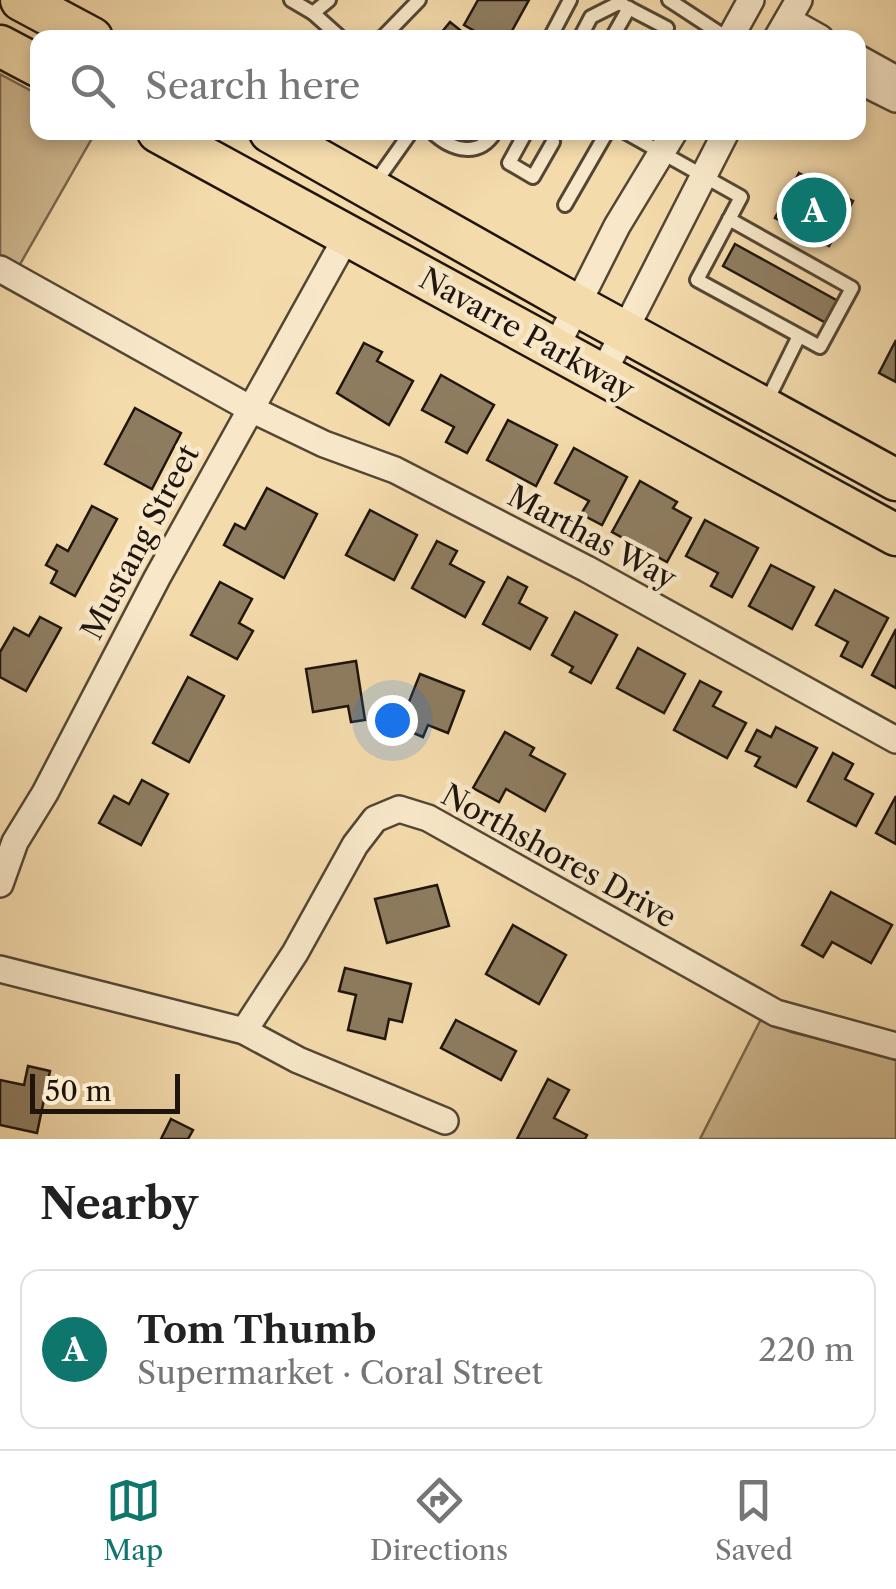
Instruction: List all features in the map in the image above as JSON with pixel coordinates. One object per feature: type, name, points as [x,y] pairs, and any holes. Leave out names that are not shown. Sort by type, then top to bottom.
[{"type":"highway","points":[[21,0],[77,30]]},
{"type":"highway","points":[[0,18],[69,30]]},
{"type":"highway","points":[[0,46],[30,62]]},
{"type":"highway","name":"Navarre Parkway","points":[[173,140],[896,536]]},
{"type":"highway","name":"Navarre Parkway","points":[[284,140],[896,480]]},
{"type":"street","points":[[732,30],[748,1]]},
{"type":"street","points":[[866,62],[896,79]]},
{"type":"street","points":[[866,84],[896,99]]},
{"type":"street","points":[[602,375],[722,140]]},
{"type":"street","points":[[555,349],[617,226],[667,143]]},
{"type":"street","name":"Mustang Street","points":[[0,884],[16,842],[347,236]]},
{"type":"street","name":"Marthas Way","points":[[0,269],[250,408],[324,444],[396,470],[587,569],[896,740]]},
{"type":"street","name":"Northshores Drive","points":[[244,1030],[295,953],[354,846],[375,818],[399,809],[428,818],[776,1013],[896,1046]]},
{"type":"street","points":[[0,969],[244,1030],[298,1060],[445,1121]]},
{"type":"lane","points":[[291,0],[333,30]]},
{"type":"lane","points":[[313,13],[330,0]]},
{"type":"lane","points":[[390,30],[419,0]]},
{"type":"lane","points":[[554,30],[570,0]]},
{"type":"lane","points":[[669,0],[716,30]]},
{"type":"lane","points":[[584,30],[591,17],[620,3],[666,30]]},
{"type":"lane","points":[[616,30],[628,8]]},
{"type":"lane","points":[[371,189],[405,140]]},
{"type":"lane","points":[[445,140],[460,149],[474,150],[490,140]]},
{"type":"lane","points":[[522,140],[509,163],[533,177],[552,142]]},
{"type":"lane","points":[[565,205],[602,140]]},
{"type":"lane","points":[[667,143],[702,177],[741,196],[697,280],[820,347],[852,288],[729,219]]},
{"type":"lane","points":[[764,408],[799,336]]},
{"type":"shaded area","points":[[0,74],[30,90],[30,140],[91,140],[19,266],[0,256]]},
{"type":"shaded area","points":[[761,1019],[791,1032],[896,1058],[896,1139],[700,1139]]},
{"type":"building","points":[[478,0],[529,0],[512,30],[473,30],[464,25]]},
{"type":"building","points":[[450,22],[460,30],[444,30]]},
{"type":"building","points":[[799,173],[853,201],[829,246],[775,218]]},
{"type":"building","points":[[735,244],[838,301],[826,323],[723,266]]},
{"type":"building","points":[[896,340],[896,382],[879,373]]},
{"type":"building","points":[[364,343],[382,352],[377,361],[413,381],[389,425],[337,393]]},
{"type":"building","points":[[441,375],[494,405],[467,453],[446,442],[454,427],[422,410]]},
{"type":"building","points":[[135,408],[181,433],[152,489],[105,464]]},
{"type":"building","points":[[508,420],[557,445],[536,486],[487,460]]},
{"type":"building","points":[[574,448],[627,477],[602,525],[581,514],[589,501],[555,483]]},
{"type":"building","points":[[640,481],[677,502],[673,508],[691,518],[667,562],[612,532]]},
{"type":"building","points":[[267,488],[317,514],[284,578],[224,545],[235,524],[245,529]]},
{"type":"building","points":[[92,506],[117,519],[75,596],[51,583],[57,571],[46,565],[57,545],[68,551]]},
{"type":"building","points":[[370,510],[417,535],[394,580],[346,555]]},
{"type":"building","points":[[705,520],[758,548],[732,597],[711,586],[718,573],[686,556]]},
{"type":"building","points":[[437,541],[457,551],[450,564],[484,582],[465,617],[412,588]]},
{"type":"building","points":[[771,565],[814,587],[792,629],[749,606]]},
{"type":"building","points":[[508,577],[527,587],[519,603],[547,618],[530,649],[483,624]]},
{"type":"building","points":[[220,582],[252,599],[239,623],[253,631],[237,659],[191,635]]},
{"type":"building","points":[[835,590],[888,618],[862,667],[841,656],[848,642],[816,625]]},
{"type":"building","points":[[575,612],[617,635],[591,683],[570,672],[573,667],[552,655]]},
{"type":"building","points":[[40,617],[61,628],[26,691],[0,677],[0,652],[14,628],[29,636]]},
{"type":"building","points":[[896,629],[896,688],[872,675]]},
{"type":"building","points":[[638,648],[685,674],[664,713],[617,688]]},
{"type":"building","points":[[356,661],[365,720],[351,722],[348,706],[313,712],[306,669]]},
{"type":"building","points":[[420,674],[464,691],[448,733],[428,725],[423,737],[399,727]]},
{"type":"building","points":[[188,677],[224,696],[189,762],[153,743]]},
{"type":"building","points":[[700,681],[721,692],[713,706],[746,723],[727,758],[674,730]]},
{"type":"building","points":[[776,727],[817,748],[796,787],[755,766],[760,757],[746,751],[757,730],[771,737]]},
{"type":"building","points":[[505,732],[534,748],[530,755],[565,774],[545,811],[506,789],[499,802],[473,788]]},
{"type":"building","points":[[833,753],[853,764],[845,779],[873,794],[856,826],[808,801]]},
{"type":"building","points":[[142,780],[168,794],[141,845],[99,823],[114,796],[129,804]]},
{"type":"building","points":[[896,796],[896,844],[876,833]]},
{"type":"building","points":[[437,885],[449,926],[387,943],[375,899]]},
{"type":"building","points":[[831,892],[892,925],[871,963],[832,942],[823,957],[802,945]]},
{"type":"building","points":[[513,925],[566,955],[539,1004],[486,974]]},
{"type":"building","points":[[345,968],[411,984],[402,1022],[389,1019],[385,1039],[348,1030],[356,995],[339,991]]},
{"type":"building","points":[[456,1020],[516,1051],[501,1080],[441,1048]]},
{"type":"building","points":[[28,1066],[50,1071],[37,1133],[0,1125],[0,1080],[24,1085]]},
{"type":"building","points":[[548,1079],[569,1090],[554,1118],[587,1135],[585,1139],[517,1139]]},
{"type":"building","points":[[171,1119],[193,1130],[188,1139],[161,1139]]},
{"type":"place","name":"Tom Thumb","points":[[814,210]]}]
